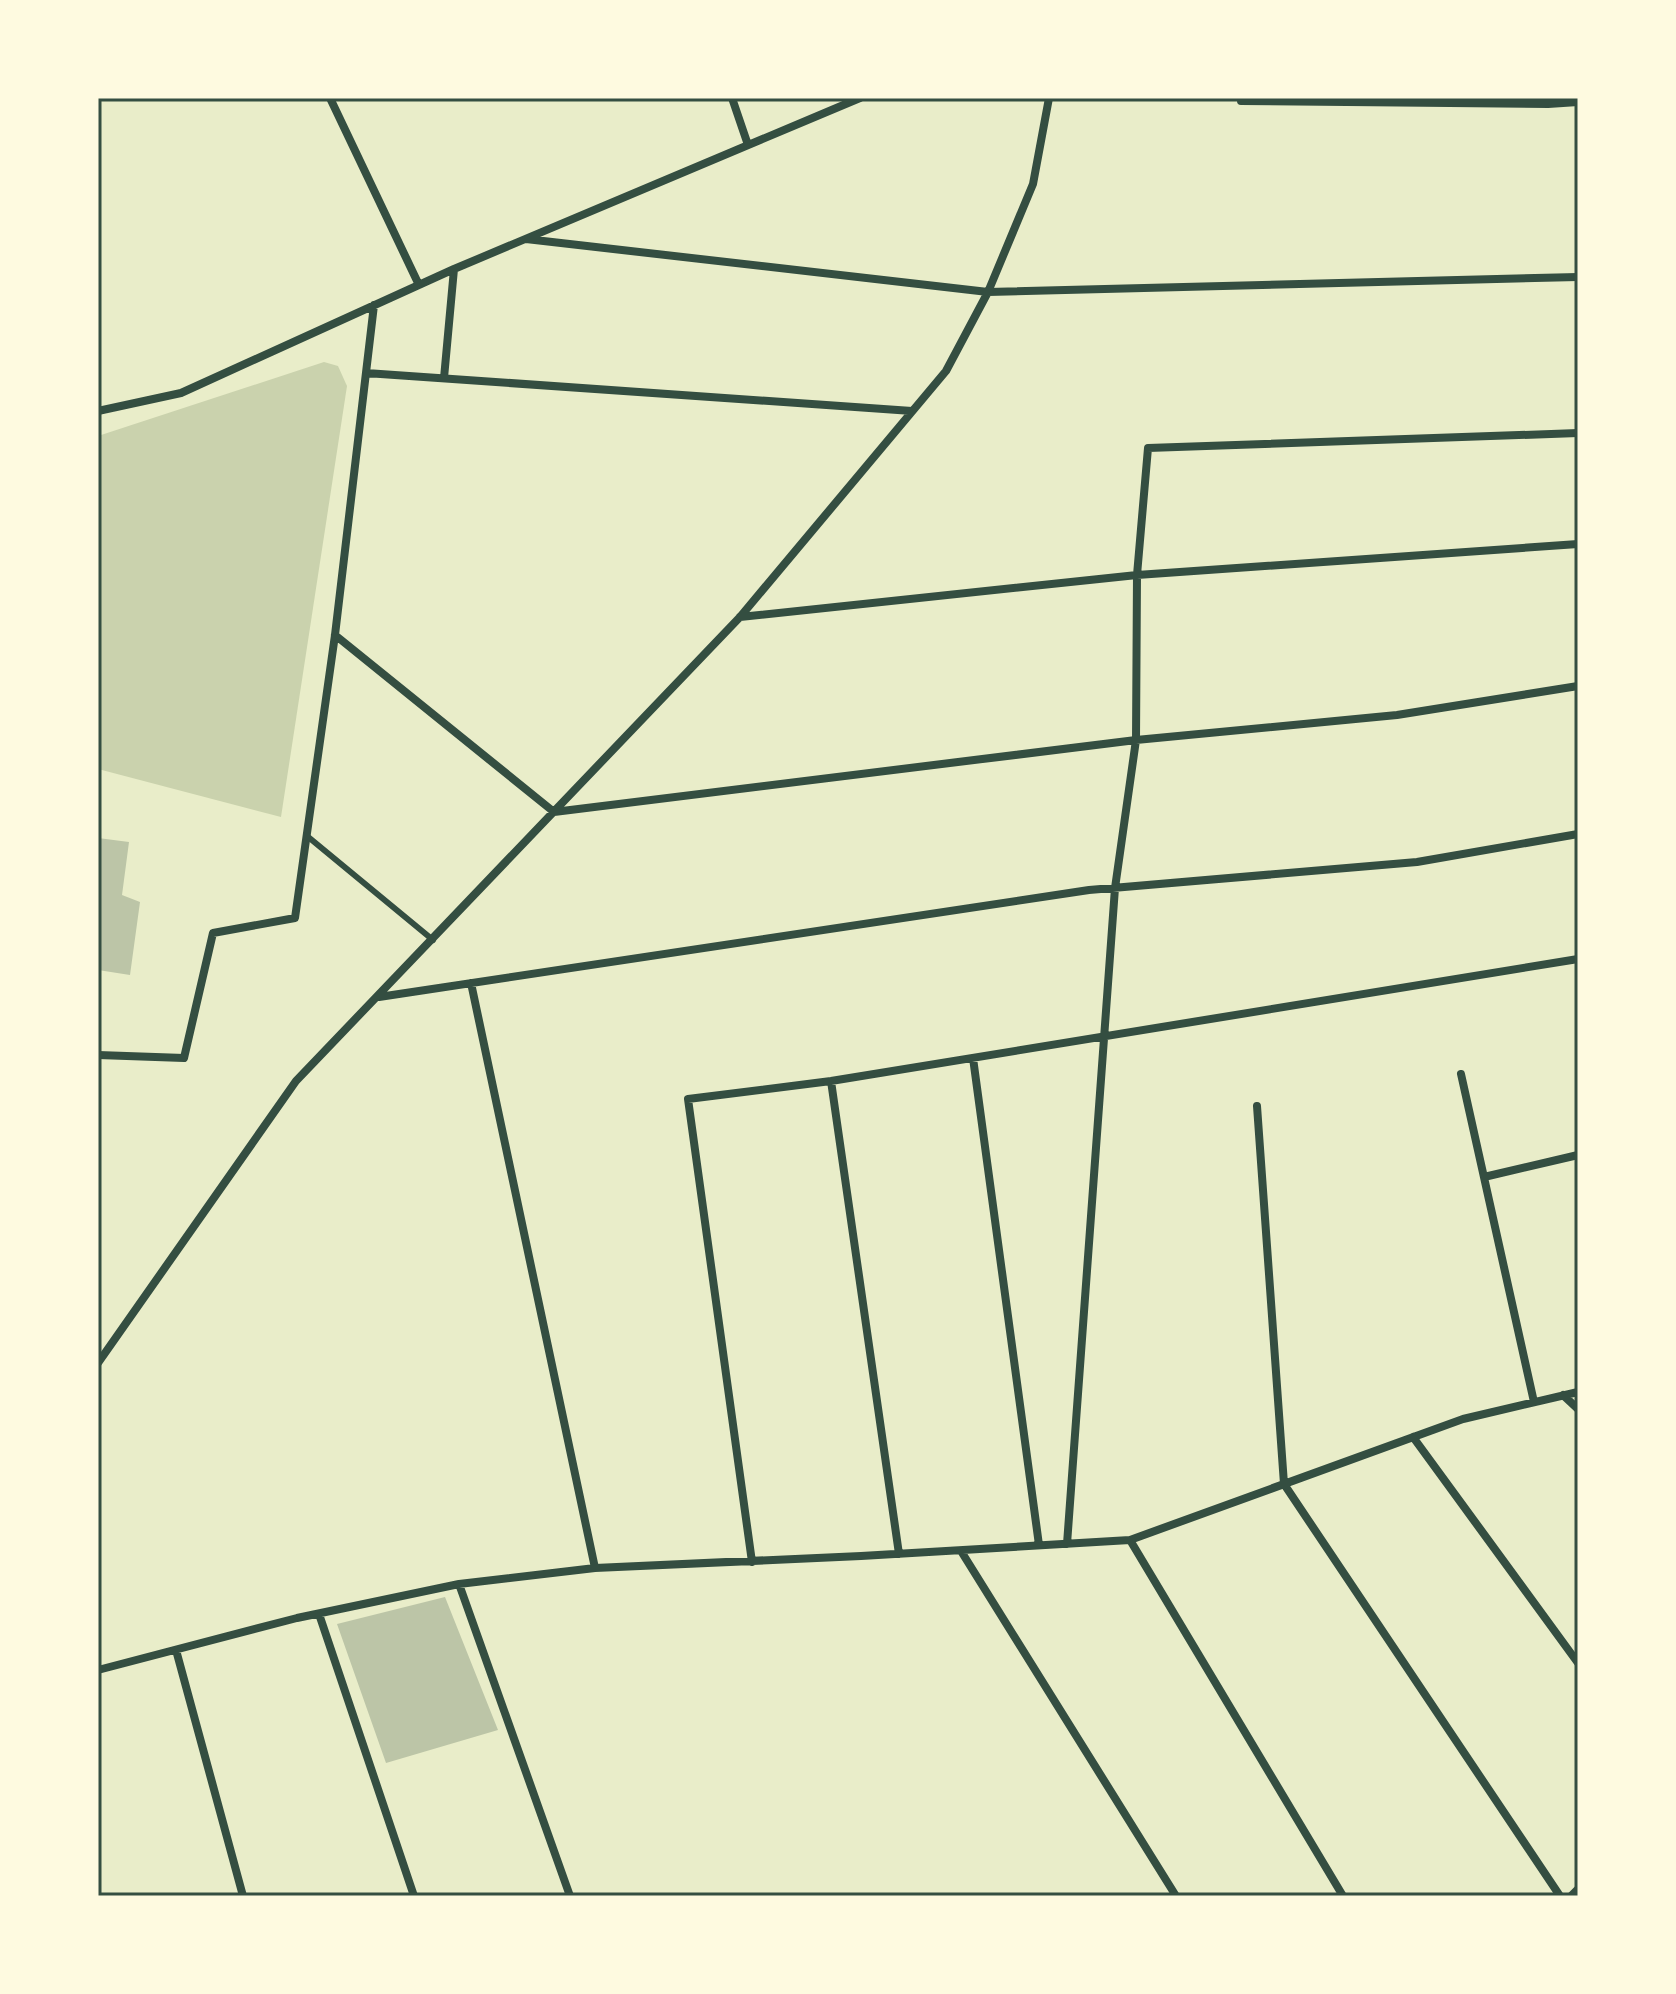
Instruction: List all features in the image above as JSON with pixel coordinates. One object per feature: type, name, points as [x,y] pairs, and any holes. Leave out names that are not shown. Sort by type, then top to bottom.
[{"type":"street","points":[[330,98],[419,285]]},
{"type":"street","points":[[732,98],[748,145]]},
{"type":"street","points":[[98,411],[181,393],[454,269],[860,98]]},
{"type":"street","points":[[98,1363],[296,1081],[740,617],[946,371],[988,292],[1033,184],[1049,98]]},
{"type":"street","points":[[1241,98],[1241,101],[1256,102],[1578,102]]},
{"type":"street","points":[[526,239],[988,292],[1578,277]]},
{"type":"street","points":[[444,378],[454,269]]},
{"type":"street","points":[[98,1055],[184,1058],[213,933],[295,918],[335,635],[374,305]]},
{"type":"street","points":[[366,373],[912,411]]},
{"type":"street","points":[[1067,1544],[1115,888],[1136,740],[1137,575],[1148,448],[1578,433]]},
{"type":"street","points":[[740,617],[1137,575],[1578,544]]},
{"type":"street","points":[[335,635],[554,812],[1136,740],[1397,715],[1578,686]]},
{"type":"street","points":[[379,997],[1089,890],[1417,862],[1578,834]]},
{"type":"street","points":[[752,1562],[688,1099],[831,1081],[1578,959]]},
{"type":"street","points":[[471,983],[595,1568]]},
{"type":"street","points":[[973,1058],[1039,1545]]},
{"type":"street","points":[[1461,1074],[1534,1402]]},
{"type":"street","points":[[831,1081],[899,1554]]},
{"type":"street","points":[[1257,1106],[1284,1484],[1560,1896]]},
{"type":"street","points":[[1484,1177],[1578,1155]]},
{"type":"street","points":[[98,1670],[319,1614],[459,1584],[595,1568],[1130,1540],[1463,1419],[1578,1392]]},
{"type":"street","points":[[1563,1395],[1578,1409]]},
{"type":"street","points":[[1413,1437],[1578,1663]]},
{"type":"street","points":[[1130,1540],[1343,1896]]},
{"type":"street","points":[[961,1551],[1172,1895]]},
{"type":"street","points":[[459,1584],[570,1896]]},
{"type":"street","points":[[319,1614],[414,1896]]},
{"type":"street","points":[[176,1650],[243,1896]]},
{"type":"street","points":[[1571,1896],[1578,1889]]},
{"type":"lane","points":[[307,836],[433,940]]},
{"type":"green space","points":[[324,362],[338,366],[347,386],[281,817],[98,769],[98,436]]},
{"type":"building","points":[[98,838],[129,842],[122,895],[140,902],[130,975],[98,970]]},
{"type":"building","points":[[445,1597],[498,1730],[386,1763],[337,1624]]}]
